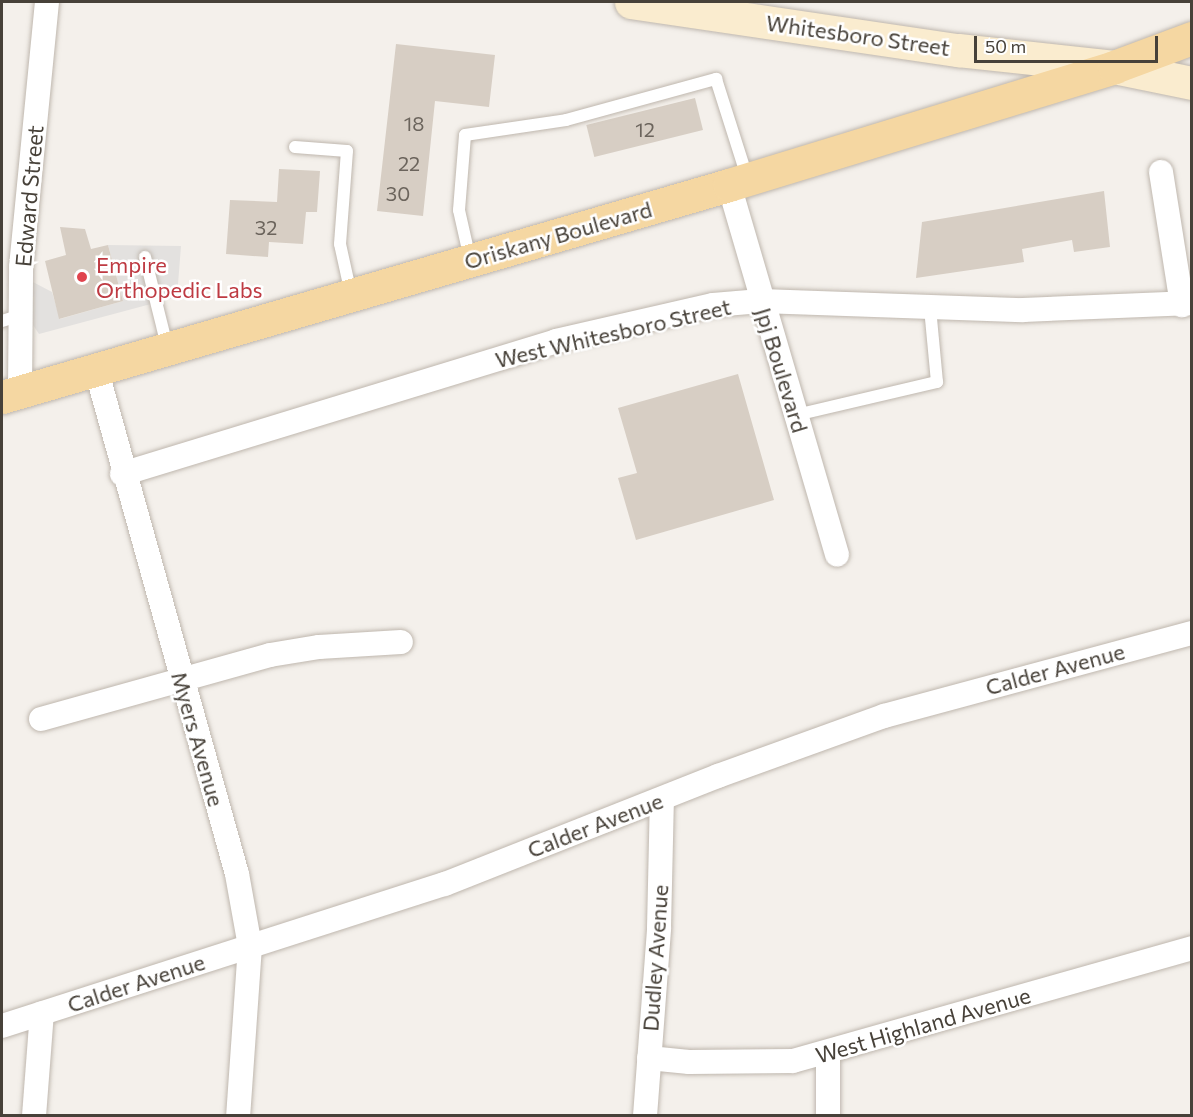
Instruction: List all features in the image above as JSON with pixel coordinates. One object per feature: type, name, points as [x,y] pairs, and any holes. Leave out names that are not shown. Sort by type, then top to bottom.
[{"type":"main road","name":"Oriskany Boulevard","points":[[11,394],[738,182],[1114,67],[1191,38]]},
{"type":"street","name":"Edward Street","points":[[11,394],[12,318],[21,267],[47,2]]},
{"type":"street","name":"Whitesboro Street","points":[[631,2],[958,50],[1114,67],[1191,83]]},
{"type":"street","points":[[1161,172],[1187,304]]},
{"type":"street","name":"Jpj Boulevard","points":[[738,182],[761,301],[837,555]]},
{"type":"street","name":"West Whitesboro Street","points":[[122,474],[556,341],[713,305],[761,301],[1023,310],[1187,304]]},
{"type":"street","name":"Myers Avenue","points":[[96,369],[122,474],[237,874],[250,946],[238,1116]]},
{"type":"street","name":"Calder Avenue","points":[[2,1026],[445,884],[662,799],[884,716],[1191,633]]},
{"type":"street","points":[[41,719],[270,655],[319,647],[401,642]]},
{"type":"street","name":"Dudley Avenue","points":[[645,1116],[659,928],[662,799]]},
{"type":"street","name":"West Highland Avenue","points":[[649,1058],[793,1061],[828,1054],[1191,948]]},
{"type":"street","points":[[34,1116],[42,1013]]},
{"type":"street","points":[[828,1054],[828,1116]]},
{"type":"lane","points":[[470,260],[459,210],[465,135],[566,120],[716,79],[738,182]]},
{"type":"lane","points":[[294,147],[347,152],[340,244],[351,295]]},
{"type":"lane","points":[[145,257],[168,348]]},
{"type":"lane","points":[[796,416],[937,382],[930,308]]},
{"type":"shaded area","points":[[108,245],[181,246],[177,297],[39,334],[33,325],[31,281],[52,292],[60,319],[123,301]]},
{"type":"building","points":[[396,44],[495,55],[489,107],[435,101],[423,216],[377,211]]},
{"type":"building","points":[[695,98],[703,130],[594,157],[586,125]]},
{"type":"building","points":[[279,169],[320,171],[317,212],[306,212],[303,244],[269,242],[268,257],[226,254],[230,200],[277,202]]},
{"type":"building","points":[[1104,191],[1110,247],[1074,252],[1072,240],[1022,249],[1024,262],[916,278],[922,222]]},
{"type":"building","name":"Empire Orthopedic Labs","points":[[60,227],[85,229],[91,249],[108,245],[123,301],[59,319],[45,261],[66,255]]},
{"type":"building","points":[[738,374],[774,500],[636,540],[618,478],[637,473],[618,408]]},
{"type":"place","name":"Empire Orthopedic Labs","points":[[82,277]]}]
